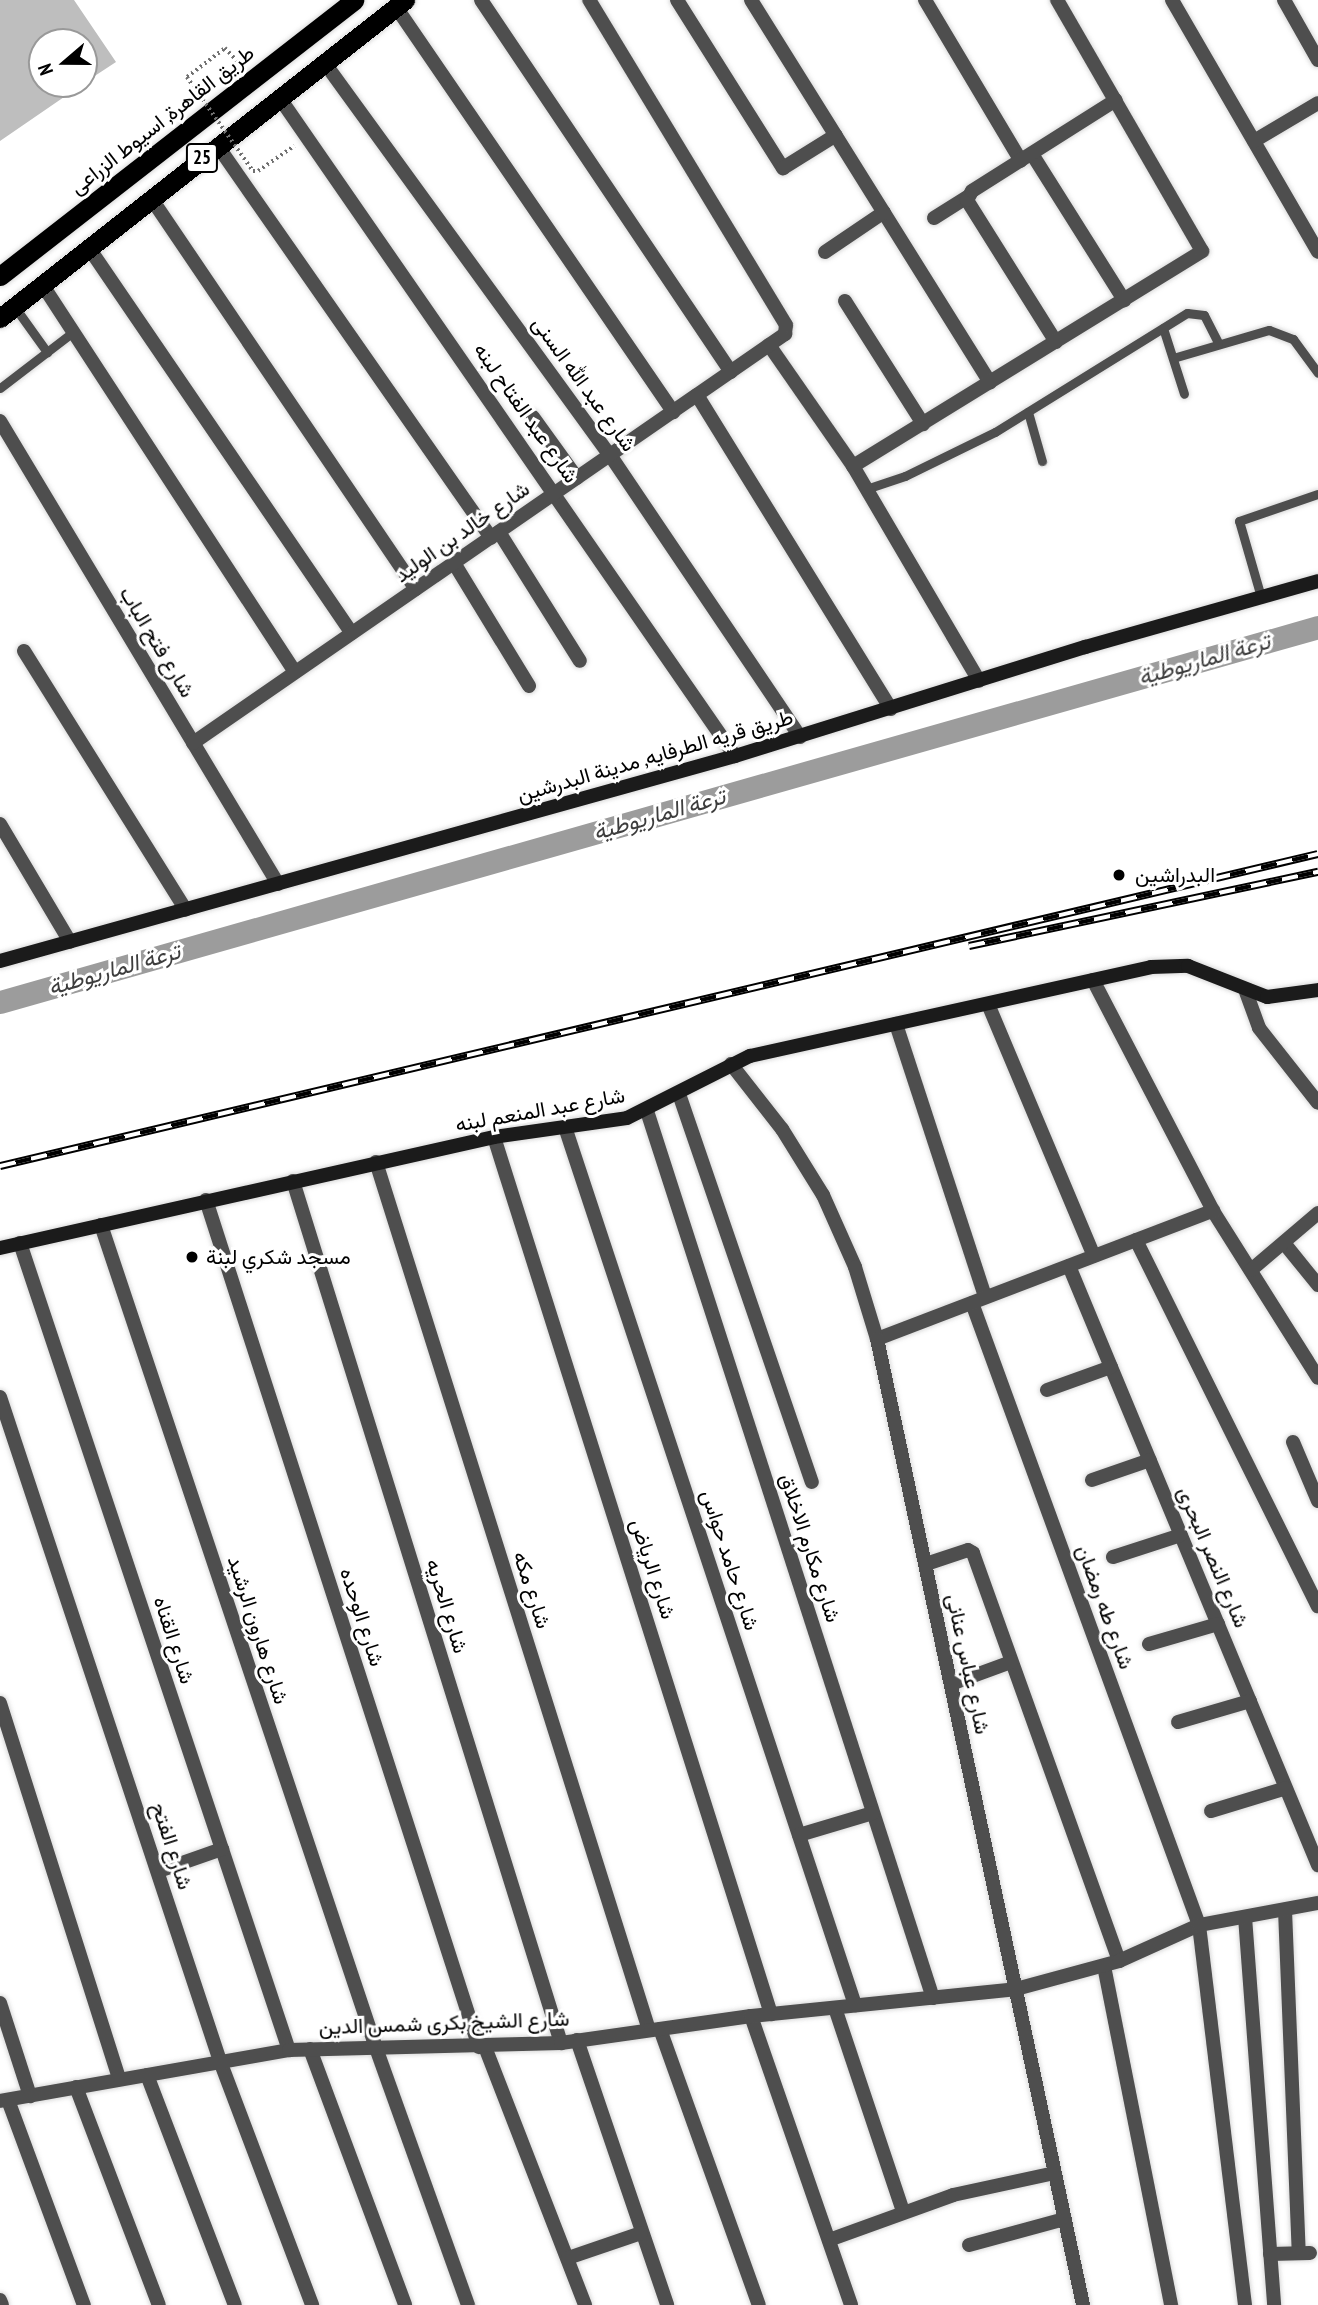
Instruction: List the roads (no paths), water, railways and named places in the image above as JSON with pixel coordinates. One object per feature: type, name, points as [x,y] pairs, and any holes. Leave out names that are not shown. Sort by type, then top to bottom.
[{"type":"highway","name":"طريق القاهرة, اسيوط الزراعى","points":[[0,276],[354,0]]},
{"type":"highway","name":"25","points":[[7,312],[400,4]]},
{"type":"main road","name":"طريق قريه الطرفايه, مدينة البدرشين","points":[[0,961],[800,737],[1318,581]]},
{"type":"main road","name":"شارع عبد المنعم لبنه","points":[[0,1248],[494,1137],[647,1111],[731,1064],[768,1051],[1168,964],[1206,972],[1246,992],[1287,998],[1318,990]]},
{"type":"street","points":[[481,0],[731,372]]},
{"type":"street","name":"شارع خالد بن الوليد","points":[[192,743],[698,395],[769,345],[787,329],[589,0]]},
{"type":"street","points":[[677,0],[783,168],[836,135]]},
{"type":"street","points":[[751,0],[990,383]]},
{"type":"street","points":[[925,0],[1026,157],[1124,300]]},
{"type":"street","points":[[853,467],[1202,251],[1057,0]]},
{"type":"street","points":[[1172,0],[1318,251]]},
{"type":"street","points":[[1284,0],[1318,60]]},
{"type":"street","points":[[400,4],[673,412]]},
{"type":"street","name":"شارع عبد الله السنى","points":[[324,62],[610,455],[800,737]]},
{"type":"street","name":"شارع عبد الفتاح لبنه","points":[[279,97],[556,493],[734,756]]},
{"type":"street","points":[[934,218],[1116,100]]},
{"type":"street","points":[[1254,141],[1318,103]]},
{"type":"street","points":[[217,145],[495,535],[580,661]]},
{"type":"street","points":[[969,196],[970,210],[1056,342]]},
{"type":"street","points":[[151,198],[416,589]]},
{"type":"street","points":[[825,252],[884,212]]},
{"type":"street","points":[[89,247],[352,633]]},
{"type":"street","points":[[42,284],[295,672]]},
{"type":"street","points":[[845,301],[923,424]]},
{"type":"street","points":[[769,345],[853,467],[979,681]]},
{"type":"street","points":[[698,395],[891,709]]},
{"type":"street","points":[[533,416],[577,478]]},
{"type":"street","name":"شارع فتح الباب","points":[[0,421],[278,884]]},
{"type":"street","points":[[454,563],[529,686]]},
{"type":"street","points":[[24,650],[186,910]]},
{"type":"street","points":[[0,824],[70,942]]},
{"type":"street","points":[[1093,980],[1213,1211],[1318,1378]]},
{"type":"street","points":[[1246,992],[1259,1028],[1318,1103]]},
{"type":"street","points":[[988,1003],[1094,1256]]},
{"type":"street","name":"شارع طه رمضان","points":[[895,1024],[978,1300],[1199,1925],[1245,2305]]},
{"type":"street","name":"شارع عباس عنانى","points":[[731,1064],[782,1129],[823,1195],[855,1267],[877,1339],[1083,2305]]},
{"type":"street","points":[[679,1094],[813,1482]]},
{"type":"street","name":"شارع مكارم الاخلاق","points":[[647,1111],[933,1998]]},
{"type":"street","name":"شارع حامد حواس","points":[[565,1127],[855,2006]]},
{"type":"street","name":"شارع الرياض","points":[[494,1137],[771,2014]]},
{"type":"street","name":"شارع مكه","points":[[376,1162],[655,2029],[759,2305]]},
{"type":"street","name":"شارع الحريه","points":[[293,1181],[561,2043]]},
{"type":"street","name":"شارع الوحده","points":[[206,1200],[482,2047],[585,2305]]},
{"type":"street","points":[[877,1339],[1213,1211]]},
{"type":"street","points":[[1251,1270],[1318,1213]]},
{"type":"street","name":"شارع هارون الرشيد","points":[[101,1225],[376,2048],[468,2305]]},
{"type":"street","points":[[1136,1240],[1318,1606]]},
{"type":"street","name":"شارع القناه","points":[[20,1243],[289,2050]]},
{"type":"street","points":[[1284,1243],[1318,1285]]},
{"type":"street","name":"شارع النصر البحرى","points":[[1069,1266],[1318,1865]]},
{"type":"street","points":[[1047,1390],[1111,1367]]},
{"type":"street","name":"شارع الفتح","points":[[0,1396],[220,2061],[312,2305]]},
{"type":"street","points":[[1293,1441],[1318,1501]]},
{"type":"street","points":[[1092,1480],[1150,1460]]},
{"type":"street","points":[[1113,1557],[1181,1535]]},
{"type":"street","points":[[926,1564],[972,1551],[1111,1963],[1171,2305]]},
{"type":"street","points":[[1149,1644],[1218,1624]]},
{"type":"street","points":[[951,1684],[1011,1662]]},
{"type":"street","points":[[1178,1721],[1250,1701]]},
{"type":"street","points":[[0,1703],[119,2080]]},
{"type":"street","points":[[1211,1811],[1286,1788]]},
{"type":"street","points":[[799,1835],[873,1813]]},
{"type":"street","points":[[159,1871],[222,1849]]},
{"type":"street","name":"شارع الشيخ بكرى شمس الدين","points":[[4,2101],[289,2050],[561,2043],[751,2016],[1016,1989],[1111,1963],[1199,1925],[1318,1903]]},
{"type":"street","points":[[1270,2254],[1304,2253],[1285,1910]]},
{"type":"street","points":[[1245,1917],[1274,2305]]},
{"type":"street","points":[[0,2003],[30,2096]]},
{"type":"street","points":[[835,2008],[902,2211]]},
{"type":"street","points":[[751,2016],[852,2305]]},
{"type":"street","points":[[577,2040],[667,2305]]},
{"type":"street","points":[[310,2049],[405,2305]]},
{"type":"street","points":[[147,2074],[235,2305]]},
{"type":"street","points":[[76,2087],[159,2305]]},
{"type":"street","points":[[4,2101],[84,2305]]},
{"type":"street","points":[[829,2241],[902,2211],[1055,2173]]},
{"type":"street","points":[[970,2245],[1065,2219]]},
{"type":"street","points":[[568,2258],[641,2233]]},
{"type":"lane","points":[[7,312],[47,352]]},
{"type":"lane","points":[[866,489],[916,471],[1028,412],[1187,313],[1204,315],[1218,343]]},
{"type":"lane","points":[[1163,328],[1184,394]]},
{"type":"lane","points":[[1172,358],[1257,331],[1282,333],[1302,348],[1318,373]]},
{"type":"lane","points":[[0,388],[73,332]]},
{"type":"lane","points":[[1028,412],[1042,461]]},
{"type":"lane","points":[[1261,597],[1239,521],[1318,494]]},
{"type":"waterway","name":"ترعة الماريوطية","points":[[0,1002],[1318,627]]},
{"type":"railway","points":[[0,1166],[1318,854]]},
{"type":"railway","points":[[969,946],[1318,872]]},
{"type":"place","name":"البدراشين","points":[[1119,875]]},
{"type":"place","name":"مسجد شكري لبنة","points":[[192,1257]]}]
